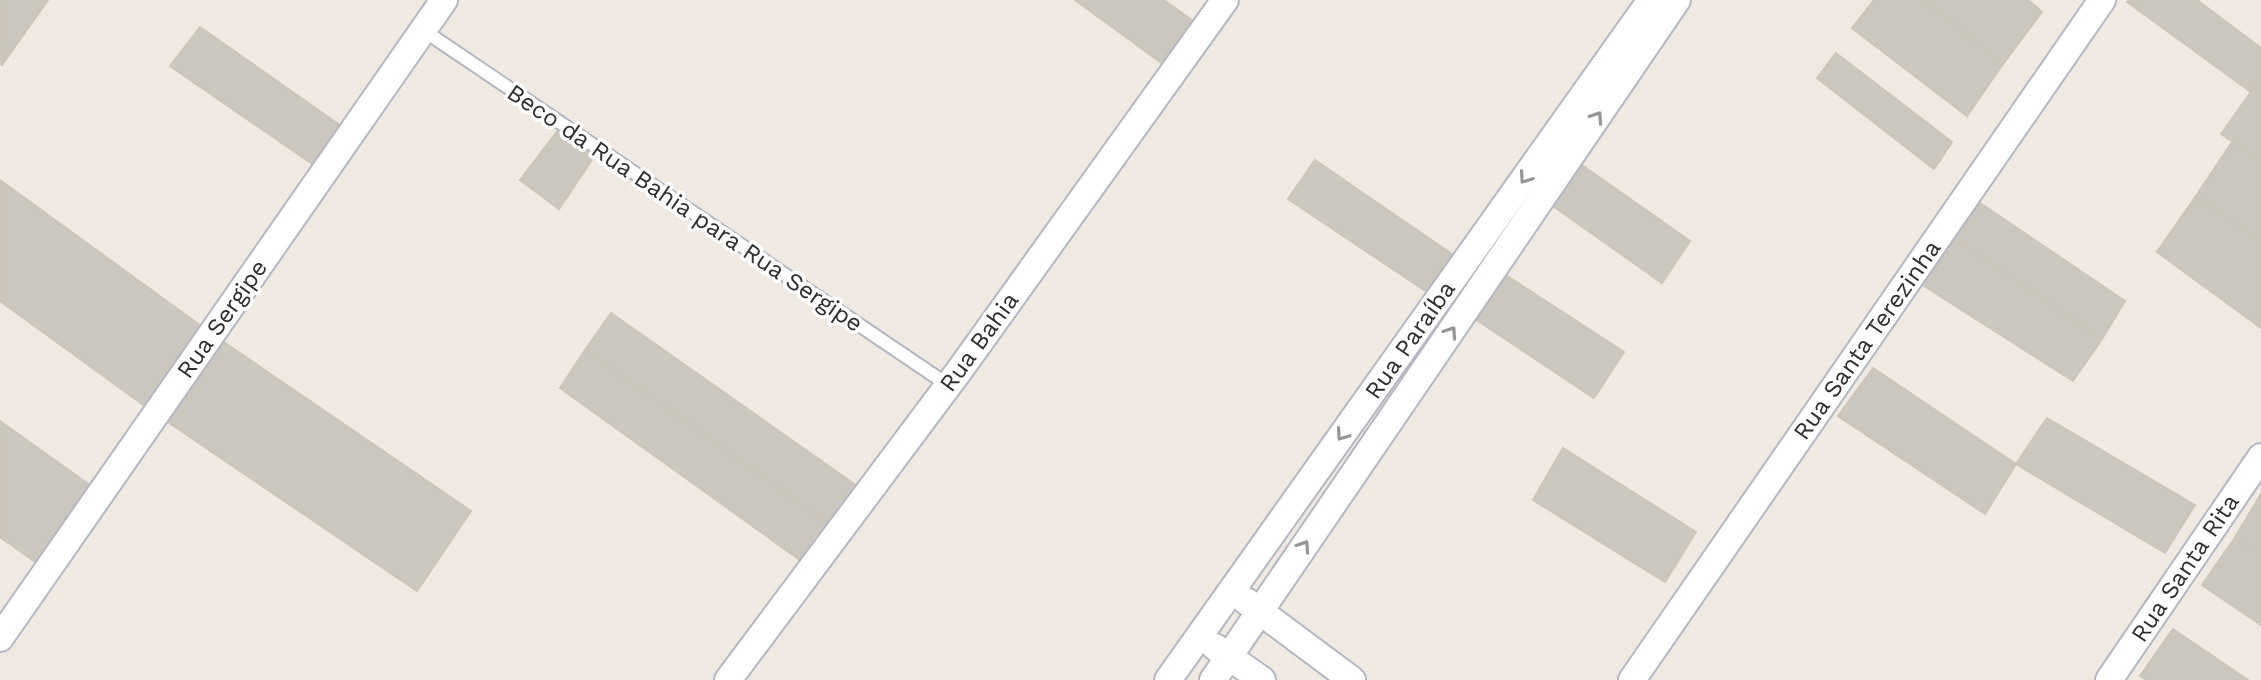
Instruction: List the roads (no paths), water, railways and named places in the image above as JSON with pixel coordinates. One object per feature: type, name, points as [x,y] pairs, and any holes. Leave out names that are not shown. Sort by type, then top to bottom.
[{"type":"street","name":"Rua Sergipe","points":[[0,638],[444,0]]},
{"type":"street","name":"Rua Bahia","points":[[728,680],[948,385],[1225,0]]},
{"type":"street","name":"Rua Paraíba","points":[[1168,680],[1651,0]]},
{"type":"street","name":"Rua Paraíba","points":[[1213,680],[1677,0]]},
{"type":"street","name":"Rua Santa Terezinha","points":[[1632,680],[2102,0]]},
{"type":"street","name":"Rua Santa Rita","points":[[2109,680],[2261,457]]},
{"type":"street","points":[[1232,590],[1352,680]]},
{"type":"street","points":[[1199,637],[1262,680]]},
{"type":"lane","name":"Beco da Rua Bahia para Rua Sergipe","points":[[423,30],[948,385]]}]
